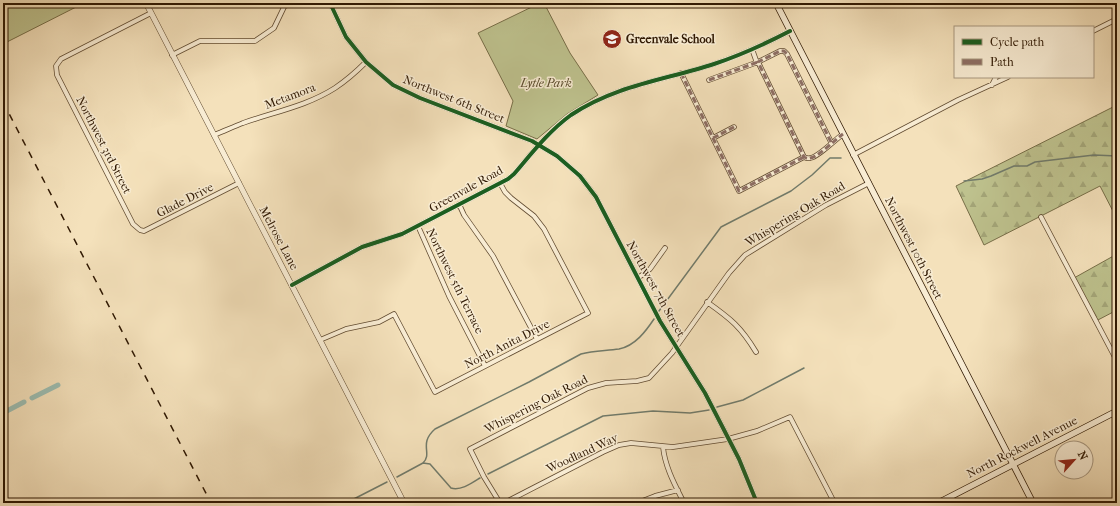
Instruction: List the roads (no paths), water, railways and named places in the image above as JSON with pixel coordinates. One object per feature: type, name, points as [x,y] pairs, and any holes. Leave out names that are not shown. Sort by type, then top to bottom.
[{"type":"main road","name":"Northwest 10th Street","points":[[777,5],[1033,503]]},
{"type":"main road","name":"North Rockwell Avenue","points":[[938,503],[1117,411]]},
{"type":"street","name":"Melrose Lane","points":[[146,3],[404,503]]},
{"type":"street","points":[[172,55],[200,41],[255,41],[274,28],[286,3]]},
{"type":"street","name":"Northwest 6th Street","points":[[330,3],[346,36],[366,62],[393,85],[420,98],[520,135],[539,144]]},
{"type":"street","points":[[777,5],[786,3]]},
{"type":"street","name":"Northwest 3rd Street","points":[[140,230],[133,224],[57,75],[56,66],[61,59],[151,12]]},
{"type":"street","points":[[1094,30],[1117,19]]},
{"type":"street","name":"Greenvale Road","points":[[292,285],[362,247],[389,239],[418,226],[500,183],[514,174],[539,144],[570,116],[616,91],[714,64],[752,49],[790,31]]},
{"type":"street","points":[[752,49],[804,157]]},
{"type":"street","points":[[709,80],[757,62],[780,51],[784,51],[787,54],[831,142]]},
{"type":"street","name":"Metamora","points":[[214,135],[312,100],[352,76],[366,62]]},
{"type":"street","points":[[681,73],[739,190],[804,157],[809,159],[813,158],[831,142],[843,134]]},
{"type":"street","points":[[992,85],[996,78]]},
{"type":"street","points":[[853,155],[958,100],[1006,78]]},
{"type":"street","points":[[713,138],[734,127]]},
{"type":"street","name":"Northwest 7th Street","points":[[539,144],[569,165],[600,204],[660,321],[694,374],[713,409],[739,459],[757,503]]},
{"type":"street","name":"Glade Drive","points":[[140,230],[144,231],[152,228],[239,183]]},
{"type":"street","name":"North Anita Drive","points":[[320,340],[346,329],[379,322],[394,314],[435,392],[588,313],[544,229],[534,216],[505,192],[500,183]]},
{"type":"street","name":"Whispering Oak Road","points":[[500,503],[484,477],[470,449],[588,388],[606,383],[637,381],[649,378],[672,353],[732,268],[745,255],[826,205],[869,183]]},
{"type":"street","points":[[459,204],[464,215],[487,246],[497,263],[537,339]]},
{"type":"street","points":[[1041,217],[1117,361]]},
{"type":"street","name":"Northwest 5th Terrace","points":[[418,226],[450,296],[486,366]]},
{"type":"street","points":[[638,278],[650,269],[665,248]]},
{"type":"street","points":[[707,302],[738,326],[756,352]]},
{"type":"street","name":"Woodland Way","points":[[504,503],[612,448],[631,443],[663,447],[728,439],[757,431],[790,417],[834,503]]},
{"type":"street","points":[[663,447],[664,457],[684,503]]},
{"type":"street","points":[[638,503],[654,496],[678,490]]},
{"type":"waterway","points":[[964,181],[982,179],[1014,166],[1027,166],[1035,162],[1094,155],[1117,156]]},
{"type":"waterway","points":[[659,311],[721,227],[791,191],[812,175],[830,158],[841,158]]},
{"type":"waterway","points":[[397,477],[423,463],[427,456],[427,439],[435,429],[581,354],[619,349],[630,345],[644,333],[654,319]]},
{"type":"waterway","points":[[717,407],[743,400],[804,368]]},
{"type":"waterway","points":[[32,398],[58,385]]},
{"type":"waterway","points":[[3,413],[24,402]]},
{"type":"waterway","points":[[488,474],[603,416],[653,411],[690,413],[709,410]]},
{"type":"waterway","points":[[423,463],[430,464],[451,488],[455,489],[462,487],[480,478]]},
{"type":"waterway","points":[[346,503],[387,482]]},
{"type":"railway","points":[[3,102],[211,503]]},
{"type":"place","name":"Greenvale School","points":[[612,39]]},
{"type":"park label","name":"Lytle Park","points":[[546,83]]}]
